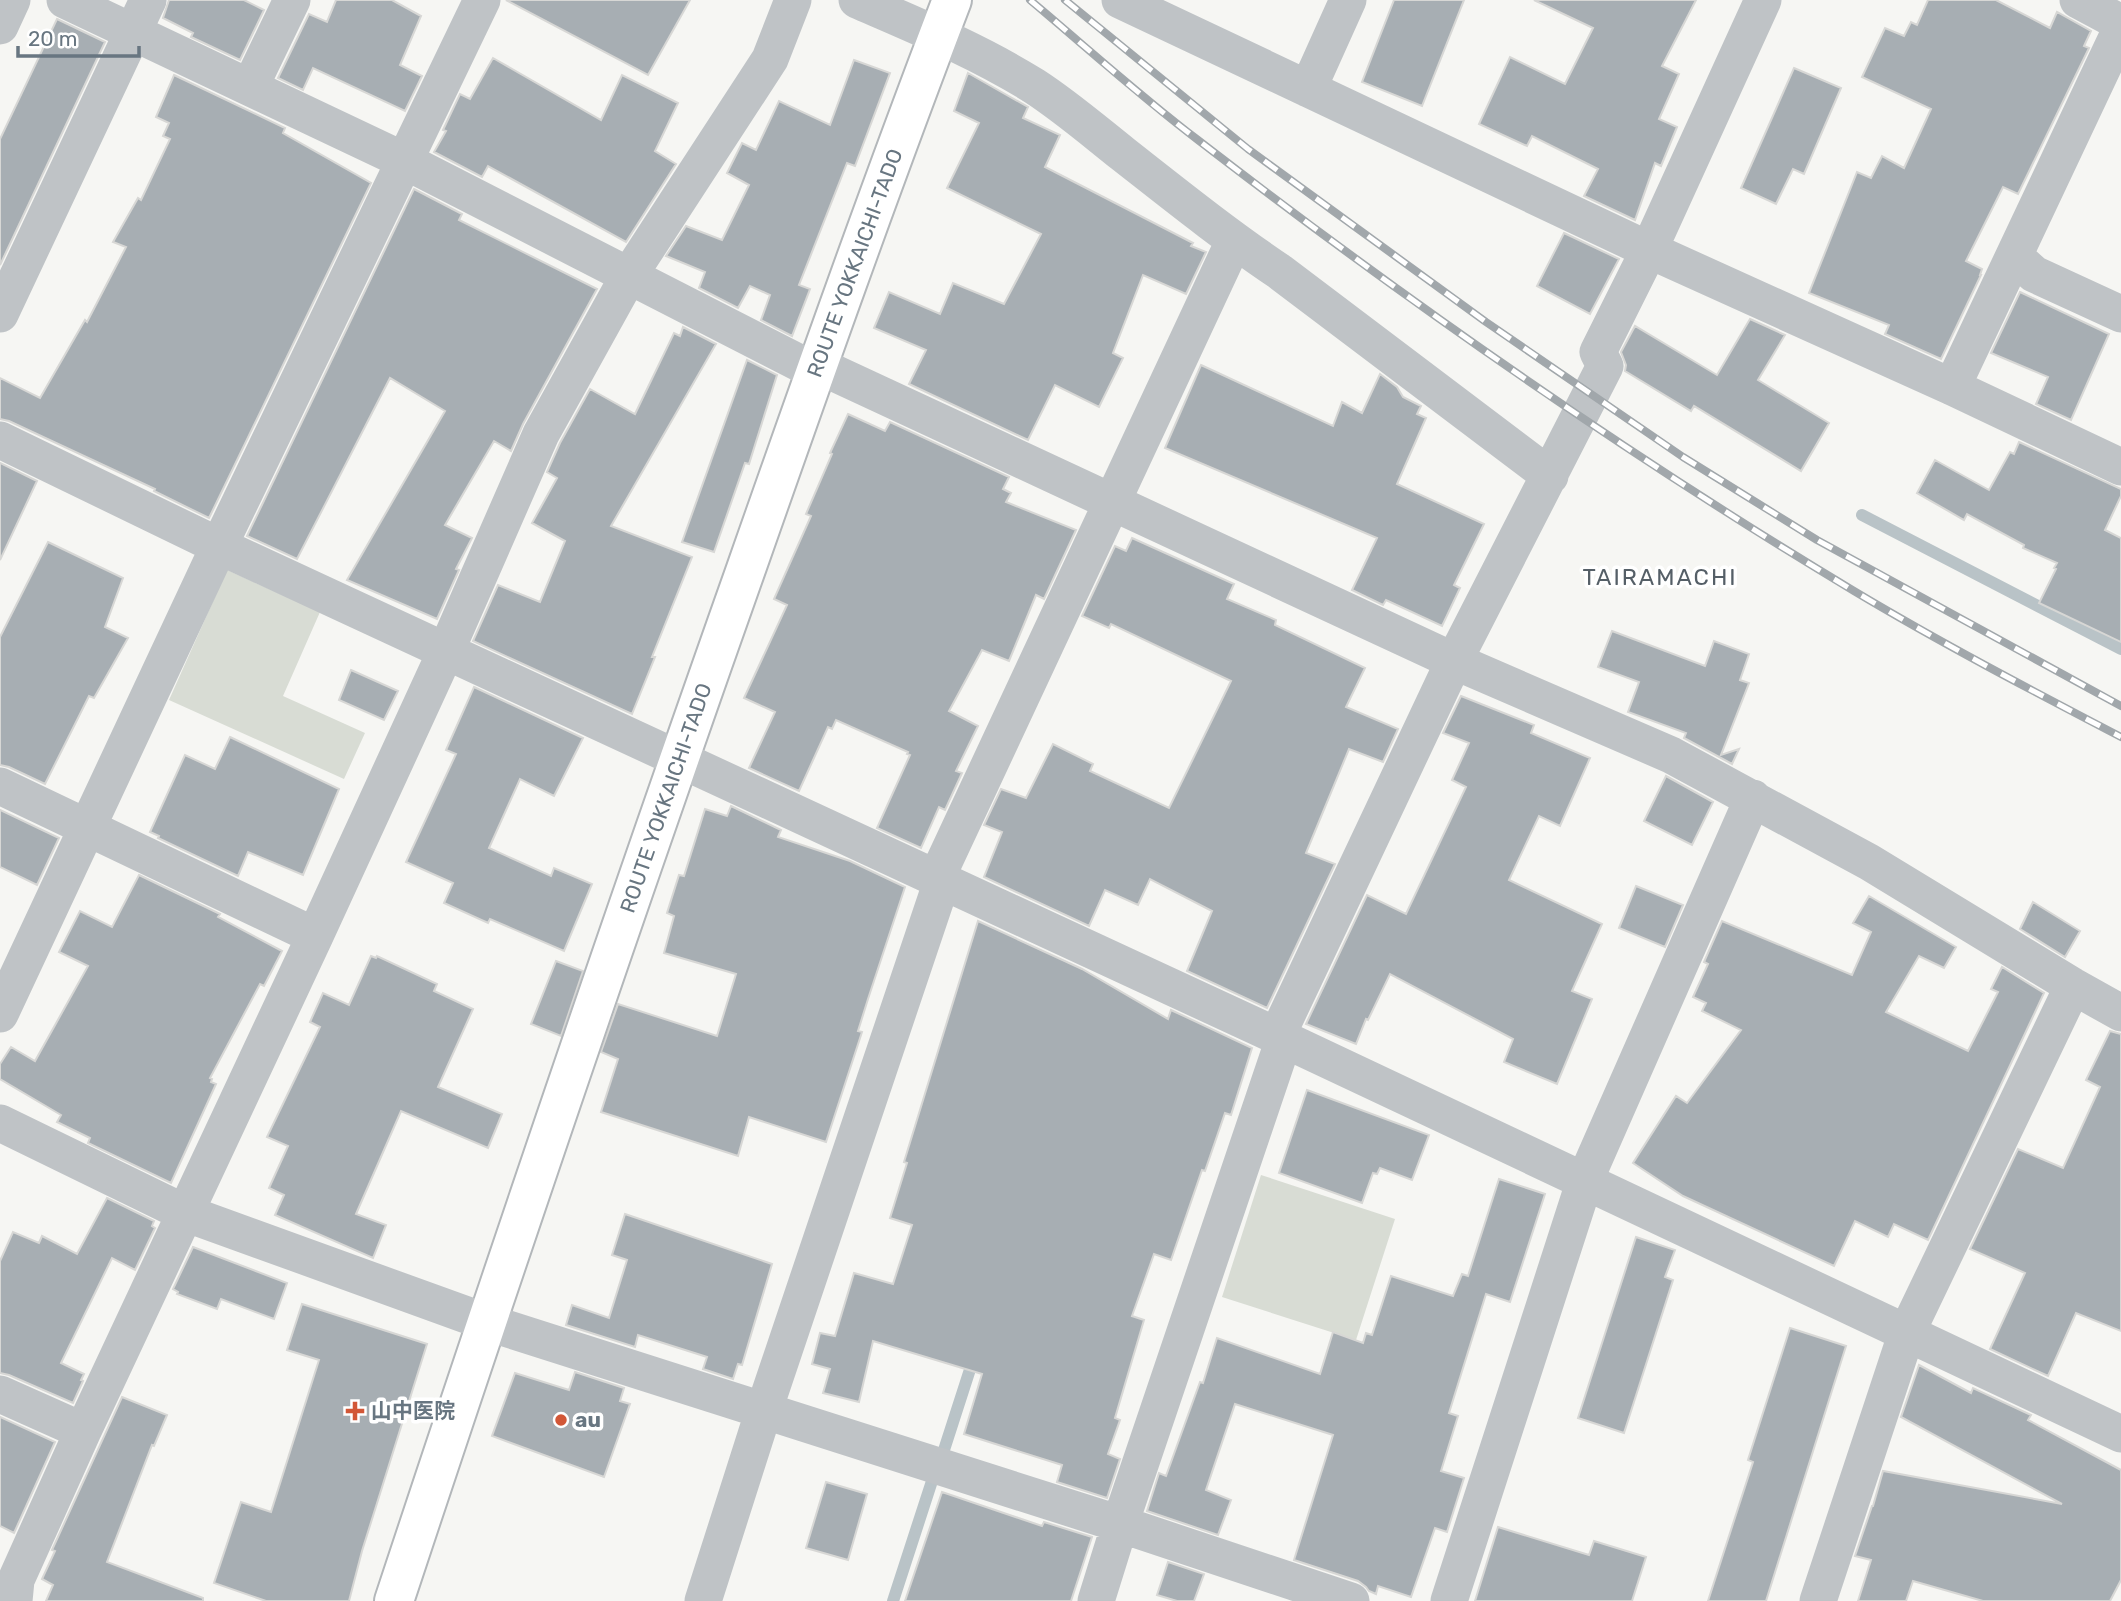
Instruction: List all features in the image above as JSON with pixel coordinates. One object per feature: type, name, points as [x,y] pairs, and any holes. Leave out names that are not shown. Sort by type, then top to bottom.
[{"type":"main road","name":"ROUTE YOKKAICHI-TADO","points":[[394,1601],[486,1322],[679,758],[816,368],[952,0]]},
{"type":"street","points":[[0,26],[12,0]]},
{"type":"street","points":[[65,0],[141,16],[250,87],[405,161],[628,277],[816,368],[1454,661],[1671,755],[1869,862],[2121,1013]]},
{"type":"street","points":[[250,87],[292,0]]},
{"type":"street","points":[[0,1014],[219,546],[482,0]]},
{"type":"street","points":[[14,1601],[16,1580],[83,1431],[446,651],[541,434],[628,277],[770,59],[793,0]]},
{"type":"street","points":[[857,0],[939,35],[1035,87],[1234,241],[1291,280],[1550,476]]},
{"type":"street","points":[[1120,0],[1649,250],[2121,467]]},
{"type":"street","points":[[1308,89],[1348,0]]},
{"type":"street","points":[[1096,1601],[1281,1037],[1454,661],[1605,366],[1598,352],[1649,250],[1763,0]]},
{"type":"street","points":[[2078,0],[2121,23]]},
{"type":"street","points":[[0,314],[141,16]]},
{"type":"street","points":[[1952,387],[2121,29]]},
{"type":"street","points":[[703,1601],[939,879],[1234,241]]},
{"type":"street","points":[[2014,256],[2034,274],[2121,314]]},
{"type":"street","points":[[0,440],[219,546],[1281,1037],[2121,1434]]},
{"type":"street","points":[[0,786],[315,936]]},
{"type":"street","points":[[1449,1601],[1585,1180],[1753,798]]},
{"type":"street","points":[[1818,1601],[1907,1332],[2073,986]]},
{"type":"street","points":[[0,1123],[185,1213],[486,1322],[1120,1524],[1351,1601]]},
{"type":"street","points":[[0,1394],[83,1431]]},
{"type":"shaded area","points":[[227,570],[320,612],[283,696],[365,733],[344,779],[169,700]]},
{"type":"shaded area","points":[[1261,1175],[1395,1219],[1356,1340],[1222,1297]]},
{"type":"building","points":[[169,0],[244,0],[264,10],[240,60],[191,37],[193,33],[163,18]]},
{"type":"building","points":[[336,0],[392,0],[421,16],[400,65],[422,76],[405,111],[313,68],[303,90],[278,78],[309,14],[327,22]]},
{"type":"building","points":[[506,0],[690,0],[648,75]]},
{"type":"building","points":[[1394,0],[1464,0],[1422,106],[1362,82]]},
{"type":"building","points":[[1534,0],[1696,0],[1662,66],[1679,74],[1659,119],[1677,127],[1661,166],[1655,163],[1635,220],[1584,196],[1598,169],[1532,136],[1527,146],[1479,124],[1510,57],[1565,84],[1593,28]]},
{"type":"building","points":[[1928,0],[1996,0],[2050,28],[2057,12],[2091,31],[2084,46],[2089,48],[2018,194],[2003,187],[1966,261],[1982,269],[1981,275],[1941,359],[1885,334],[1889,325],[1809,293],[1857,172],[1871,178],[1882,156],[1904,168],[1931,109],[1862,77],[1885,28],[1904,36],[1911,22],[1917,25]]},
{"type":"building","points":[[57,19],[105,42],[0,265],[0,139]]},
{"type":"building","points":[[493,58],[601,120],[622,75],[678,103],[655,151],[676,164],[626,242],[488,166],[482,177],[434,152],[446,131],[443,130],[460,94],[470,99]]},
{"type":"building","points":[[854,60],[890,73],[855,166],[847,163],[799,285],[810,289],[792,336],[761,320],[770,295],[750,286],[738,308],[699,288],[705,272],[666,256],[686,226],[722,240],[749,185],[727,173],[742,143],[756,150],[779,101],[830,125]]},
{"type":"building","points":[[1794,68],[1841,88],[1804,174],[1793,169],[1776,204],[1741,188]]},
{"type":"building","points":[[968,73],[1028,107],[1023,118],[1060,135],[1045,167],[1206,252],[1186,294],[1143,275],[1113,353],[1123,358],[1099,407],[1055,385],[1028,440],[909,384],[926,350],[874,328],[889,292],[940,314],[953,283],[1004,304],[1041,234],[947,188],[979,123],[954,111]]},
{"type":"building","points":[[174,75],[285,128],[283,133],[371,183],[209,518],[154,491],[155,489],[0,419],[0,378],[40,398],[85,320],[87,322],[126,247],[113,242],[138,198],[141,200],[170,139],[163,136],[169,123],[156,117]]},
{"type":"building","points":[[414,189],[462,214],[459,220],[597,289],[511,451],[494,441],[445,525],[472,538],[456,569],[459,570],[437,619],[347,580],[445,411],[390,378],[297,559],[247,536]]},
{"type":"building","points":[[1564,233],[1619,259],[1590,314],[1537,286]]},
{"type":"building","points":[[2020,292],[2109,334],[2071,420],[2036,404],[2048,377],[1991,353]]},
{"type":"building","points":[[1750,319],[1785,335],[1758,380],[1829,423],[1801,471],[1694,406],[1691,411],[1625,371],[1626,365],[1621,352],[1635,326],[1717,375]]},
{"type":"building","points":[[683,327],[716,344],[611,526],[692,557],[632,714],[473,641],[498,585],[540,602],[565,541],[532,523],[557,478],[547,472],[590,389],[635,414],[674,333],[680,336]]},
{"type":"building","points":[[747,360],[777,375],[749,464],[745,463],[714,552],[682,542]]},
{"type":"building","points":[[1201,365],[1333,426],[1342,402],[1362,413],[1380,374],[1397,387],[1403,397],[1421,406],[1417,414],[1426,418],[1397,484],[1484,524],[1454,585],[1460,588],[1442,626],[1386,600],[1383,605],[1352,590],[1377,538],[1165,448]]},
{"type":"building","points":[[848,414],[885,431],[890,422],[1009,477],[1003,489],[1011,493],[1006,502],[1076,530],[1044,599],[1036,595],[1009,661],[982,650],[949,711],[978,726],[956,771],[962,773],[945,810],[939,807],[921,848],[877,828],[910,755],[908,752],[836,720],[832,729],[828,727],[799,791],[749,768],[775,712],[744,698],[787,605],[774,599],[811,516],[806,514]]},
{"type":"building","points":[[2019,442],[2121,489],[2121,496],[2105,530],[2121,538],[2121,642],[2039,603],[2057,563],[2023,548],[2024,545],[1967,514],[1964,520],[1917,493],[1935,460],[1989,490],[2010,452],[2014,454]]},
{"type":"building","points":[[0,463],[37,481],[0,560]]},
{"type":"building","points":[[1132,538],[1234,584],[1227,599],[1276,620],[1275,625],[1365,668],[1346,707],[1398,729],[1383,762],[1349,749],[1306,853],[1335,864],[1267,1008],[1187,971],[1212,911],[1150,879],[1138,905],[1105,890],[1089,926],[984,877],[1002,832],[984,825],[1001,789],[1026,798],[1053,744],[1093,764],[1090,771],[1169,808],[1231,681],[1111,624],[1109,628],[1082,616],[1115,546],[1126,551]]},
{"type":"building","points":[[48,542],[123,578],[105,627],[128,638],[94,698],[89,696],[45,784],[0,765],[0,637]]},
{"type":"building","points":[[1612,631],[1705,666],[1714,641],[1749,654],[1740,680],[1749,683],[1721,755],[1739,749],[1732,764],[1684,738],[1686,733],[1628,712],[1639,682],[1598,667]]},
{"type":"building","points":[[351,670],[398,691],[384,720],[339,700]]},
{"type":"building","points":[[474,687],[583,738],[554,796],[520,779],[489,848],[551,876],[554,868],[592,884],[564,951],[490,919],[488,923],[444,903],[453,883],[406,862],[456,754],[446,750]]},
{"type":"building","points":[[1461,696],[1534,725],[1531,733],[1590,758],[1560,826],[1539,816],[1509,880],[1602,924],[1572,991],[1592,999],[1557,1084],[1504,1062],[1513,1039],[1390,974],[1356,1044],[1306,1024],[1367,895],[1406,914],[1466,787],[1452,780],[1469,743],[1443,733]]},
{"type":"building","points":[[230,737],[339,789],[303,875],[248,852],[238,876],[150,832],[185,755],[215,769]]},
{"type":"building","points":[[1666,776],[1713,802],[1692,845],[1644,821]]},
{"type":"building","points":[[731,806],[781,830],[778,837],[850,861],[905,887],[858,1031],[862,1032],[826,1142],[749,1117],[738,1156],[601,1112],[618,1059],[601,1052],[618,1004],[717,1036],[736,974],[664,953],[674,916],[667,913],[679,875],[684,876],[705,809],[727,816]]},
{"type":"building","points":[[0,810],[59,838],[37,885],[0,867]]},
{"type":"building","points":[[139,875],[220,914],[218,917],[282,951],[264,986],[260,984],[210,1078],[211,1082],[216,1084],[171,1183],[88,1143],[90,1138],[57,1122],[61,1115],[0,1079],[0,1064],[11,1047],[35,1061],[88,966],[59,952],[80,911],[112,927]]},
{"type":"building","points":[[1636,886],[1683,905],[1665,947],[1619,928]]},
{"type":"building","points":[[1869,896],[1956,947],[1944,968],[1919,956],[1886,1012],[1968,1051],[1998,992],[1991,989],[2002,967],[2044,993],[1928,1240],[1894,1224],[1888,1237],[1855,1221],[1834,1266],[1683,1196],[1633,1163],[1676,1096],[1687,1103],[1741,1030],[1702,1011],[1706,1003],[1693,997],[1708,964],[1704,962],[1722,921],[1852,975],[1871,932],[1853,923]]},
{"type":"building","points":[[2033,902],[2080,931],[2065,957],[2020,929]]},
{"type":"building","points":[[978,921],[1082,969],[1168,1019],[1171,1010],[1252,1048],[1231,1115],[1225,1113],[1171,1260],[1154,1254],[1132,1316],[1144,1320],[1115,1418],[1120,1420],[1108,1454],[1120,1459],[1107,1498],[1057,1482],[1062,1465],[964,1434],[982,1374],[873,1341],[859,1402],[823,1393],[830,1369],[812,1364],[820,1333],[835,1336],[854,1273],[893,1284],[912,1225],[890,1218],[907,1163],[904,1162]]},
{"type":"building","points":[[371,956],[377,956],[437,984],[434,991],[473,1009],[438,1087],[502,1114],[488,1148],[401,1111],[356,1214],[386,1225],[373,1258],[275,1215],[284,1195],[269,1188],[288,1146],[267,1137],[320,1027],[310,1022],[323,993],[349,1005]]},
{"type":"building","points":[[556,961],[583,971],[561,1036],[531,1024]]},
{"type":"building","points":[[2110,1031],[2121,1034],[2121,1331],[2076,1313],[2048,1376],[1990,1349],[2025,1273],[1970,1249],[2018,1149],[2063,1168],[2100,1087],[2086,1080]]},
{"type":"building","points":[[1307,1090],[1429,1135],[1412,1180],[1380,1168],[1377,1174],[1373,1173],[1362,1203],[1279,1173]]},
{"type":"building","points":[[1499,1179],[1545,1194],[1510,1302],[1486,1294],[1449,1413],[1458,1416],[1441,1471],[1464,1478],[1447,1532],[1435,1528],[1411,1597],[1378,1586],[1376,1594],[1358,1581],[1294,1560],[1333,1435],[1235,1404],[1206,1490],[1231,1500],[1218,1535],[1147,1511],[1159,1473],[1166,1476],[1200,1382],[1203,1383],[1217,1338],[1320,1374],[1333,1332],[1363,1343],[1366,1333],[1372,1335],[1391,1276],[1453,1296],[1462,1274],[1468,1276]]},
{"type":"building","points":[[107,1198],[154,1221],[152,1226],[155,1228],[135,1270],[112,1258],[61,1363],[84,1374],[73,1403],[0,1373],[0,1261],[13,1232],[39,1243],[42,1236],[77,1254]]},
{"type":"building","points":[[625,1214],[772,1264],[742,1365],[738,1364],[733,1379],[703,1369],[707,1357],[638,1335],[635,1347],[566,1325],[572,1305],[609,1318],[627,1260],[612,1255]]},
{"type":"building","points":[[1636,1237],[1675,1250],[1665,1277],[1673,1280],[1624,1433],[1578,1418]]},
{"type":"building","points":[[193,1247],[287,1283],[274,1319],[221,1299],[217,1309],[177,1294],[173,1289]]},
{"type":"building","points":[[302,1304],[427,1344],[349,1601],[266,1601],[214,1583],[241,1502],[271,1512],[319,1360],[287,1350]]},
{"type":"building","points":[[1790,1328],[1846,1346],[1766,1601],[1708,1601],[1753,1462],[1748,1460]]},
{"type":"building","points":[[1919,1365],[1971,1393],[1973,1388],[2031,1415],[2028,1420],[2121,1470],[2121,1580],[2110,1601],[1983,1601],[1913,1581],[1906,1601],[1858,1601],[1871,1560],[1855,1556],[1883,1471],[2062,1504],[1901,1417]]},
{"type":"building","name":"au","points":[[575,1372],[624,1388],[620,1401],[630,1404],[604,1477],[492,1436],[515,1373],[569,1390]]},
{"type":"building","points":[[122,1397],[167,1415],[154,1446],[152,1445],[107,1562],[203,1598],[203,1601],[46,1601],[53,1585],[42,1579],[55,1551],[52,1550]]},
{"type":"building","points":[[0,1417],[55,1442],[14,1533],[0,1526]]},
{"type":"building","points":[[826,1482],[867,1494],[848,1560],[806,1548]]},
{"type":"building","points":[[942,1492],[1042,1526],[1044,1522],[1092,1537],[1071,1601],[905,1601]]},
{"type":"building","points":[[1498,1527],[1589,1555],[1594,1541],[1646,1557],[1632,1601],[1475,1601]]},
{"type":"building","points":[[1168,1562],[1204,1574],[1194,1601],[1177,1601],[1157,1595]]},
{"type":"waterway","points":[[1862,515],[2121,649]]},
{"type":"waterway","points":[[944,1450],[974,1357]]},
{"type":"waterway","points":[[893,1601],[932,1481]]},
{"type":"railway","points":[[1030,0],[1198,140],[1357,260],[1519,375],[1685,486],[1854,591],[1953,648],[2121,737]]},
{"type":"railway","points":[[1065,0],[1248,149],[1486,322],[1683,457],[1817,540],[2121,706]]},
{"type":"place","name":"山中医院","points":[[355,1411]]},
{"type":"place","name":"au","points":[[561,1420]]},
{"type":"district","name":"TAIRAMACHI","points":[[1660,577]]}]
